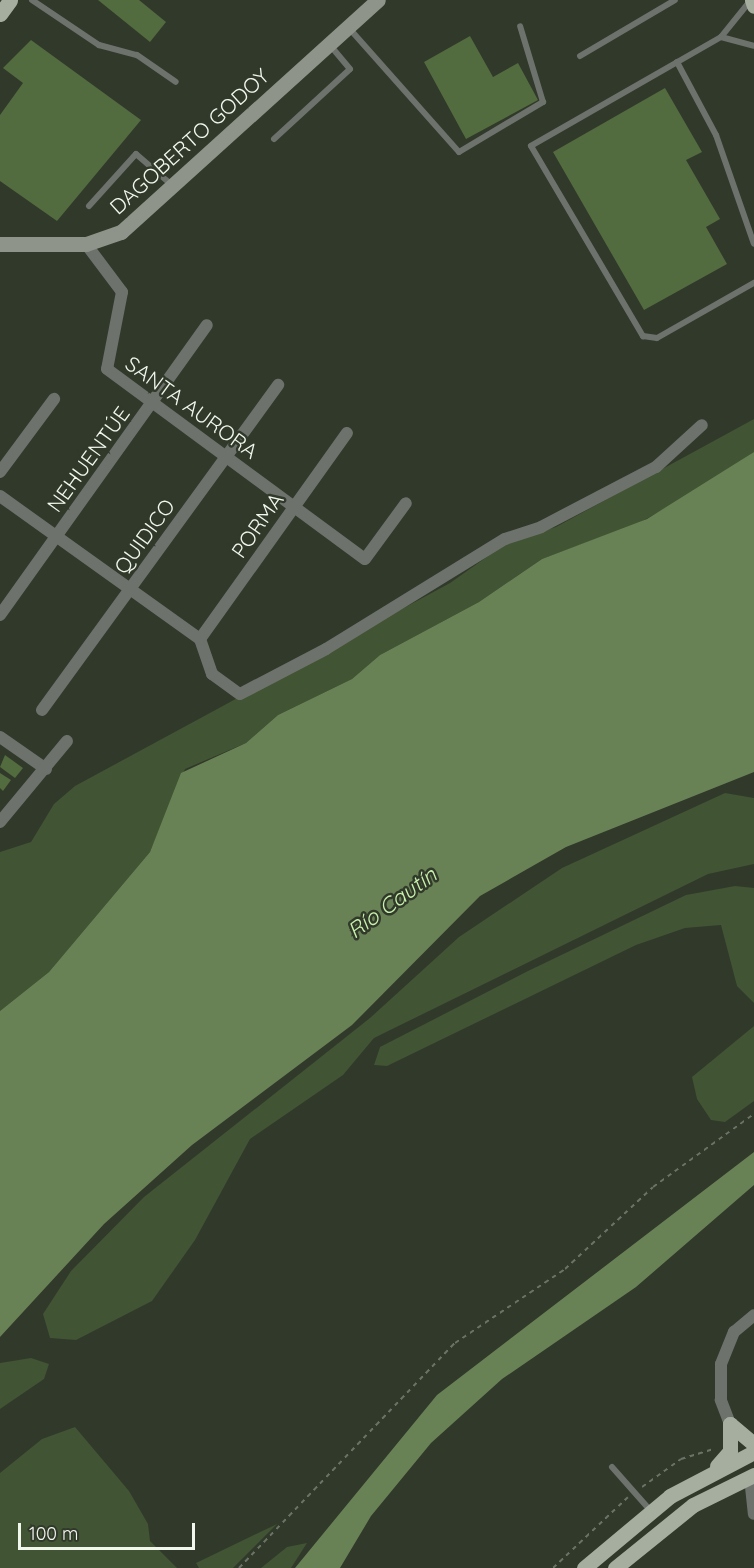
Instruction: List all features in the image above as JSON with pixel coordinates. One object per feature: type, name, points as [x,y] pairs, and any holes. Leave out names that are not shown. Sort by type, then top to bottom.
[{"type":"main road","points":[[0,14],[10,0]]},
{"type":"main road","points":[[751,0],[754,6]]},
{"type":"main road","points":[[708,1474],[730,1451],[730,1424]]},
{"type":"main road","points":[[730,1424],[754,1444]]},
{"type":"main road","points":[[584,1568],[650,1510],[708,1474],[754,1452]]},
{"type":"main road","points":[[708,1474],[753,1474]]},
{"type":"main road","points":[[615,1568],[693,1505],[753,1474]]},
{"type":"street","name":"DAGOBERTO GODOY","points":[[0,244],[86,244],[121,232],[378,0]]},
{"type":"street","name":"SANTA AURORA","points":[[86,244],[122,292],[107,369],[365,559],[406,503]]},
{"type":"street","name":"NEHUENTÚE","points":[[0,615],[207,325]]},
{"type":"street","name":"QUIDICO","points":[[42,710],[278,385]]},
{"type":"street","points":[[0,472],[54,399]]},
{"type":"street","points":[[0,496],[200,639],[212,674],[240,694],[326,649],[496,544],[541,527],[656,467],[702,425]]},
{"type":"street","name":"PORMA","points":[[200,639],[346,433]]},
{"type":"street","points":[[0,737],[46,769]]},
{"type":"street","points":[[0,822],[67,741]]},
{"type":"street","points":[[730,1424],[720,1394],[721,1364],[734,1332],[754,1315]]},
{"type":"street","points":[[753,1474],[754,1514]]},
{"type":"lane","points":[[32,0],[99,45],[137,55],[176,82]]},
{"type":"lane","points":[[580,56],[675,0]]},
{"type":"lane","points":[[751,0],[721,37],[531,146],[643,336],[657,338],[754,283]]},
{"type":"lane","points":[[348,26],[459,152],[543,102],[520,26]]},
{"type":"lane","points":[[721,37],[754,46]]},
{"type":"lane","points":[[274,139],[350,69],[328,43]]},
{"type":"lane","points":[[677,62],[716,135],[754,244]]},
{"type":"lane","points":[[89,206],[136,154],[174,186]]},
{"type":"lane","points":[[612,1467],[650,1510]]},
{"type":"path","points":[[239,1568],[455,1343],[565,1269],[653,1187],[754,1114]]},
{"type":"path","points":[[553,1568],[634,1492],[681,1459],[731,1441]]},
{"type":"shaded area","points":[[754,419],[754,452],[704,487],[637,524],[542,559],[479,602],[380,655],[352,679],[278,715],[246,743],[185,769],[150,852],[49,972],[0,1011],[0,852],[31,842],[54,804],[75,786],[450,583],[508,542],[556,527]]},
{"type":"shaded area","points":[[725,793],[754,798],[754,864],[708,874],[374,1038],[343,1075],[250,1139],[195,1240],[152,1301],[76,1340],[50,1338],[43,1314],[71,1271],[144,1197],[370,1018],[459,937],[562,868]]},
{"type":"shaded area","points":[[735,886],[754,888],[754,1003],[737,986],[721,925],[685,928],[636,945],[387,1066],[374,1065],[380,1047],[528,971],[686,895]]},
{"type":"shaded area","points":[[754,1026],[754,1101],[725,1122],[711,1120],[697,1099],[692,1077]]},
{"type":"shaded area","points":[[31,1358],[49,1364],[44,1379],[0,1409],[0,1363]]},
{"type":"shaded area","points":[[75,1427],[129,1491],[148,1524],[150,1541],[177,1568],[0,1568],[0,1473],[42,1439]]},
{"type":"shaded area","points":[[277,1524],[233,1568],[199,1568],[196,1563]]},
{"type":"shaded area","points":[[307,1543],[291,1568],[261,1568],[287,1547]]},
{"type":"water","name":"Río Cautín","points":[[754,452],[754,772],[566,847],[480,896],[352,1025],[192,1145],[104,1224],[0,1337],[0,1011],[49,972],[150,852],[181,773],[246,743],[278,715],[352,679],[380,655],[479,602],[542,559],[647,519]]},
{"type":"water","points":[[754,1152],[754,1185],[636,1287],[502,1379],[431,1443],[371,1516],[340,1568],[295,1568],[437,1395]]},
{"type":"building","points":[[98,0],[139,0],[166,22],[150,42]]},
{"type":"building","points":[[470,36],[493,77],[518,63],[538,100],[466,139],[424,62]]},
{"type":"building","points":[[31,40],[141,120],[57,221],[0,181],[0,115],[23,83],[3,68]]},
{"type":"building","points":[[665,88],[702,152],[686,160],[720,219],[706,227],[727,264],[644,310],[553,152]]},
{"type":"building","points":[[5,755],[23,768],[15,778],[0,767]]},
{"type":"building","points":[[0,773],[11,780],[3,791],[0,788]]}]
